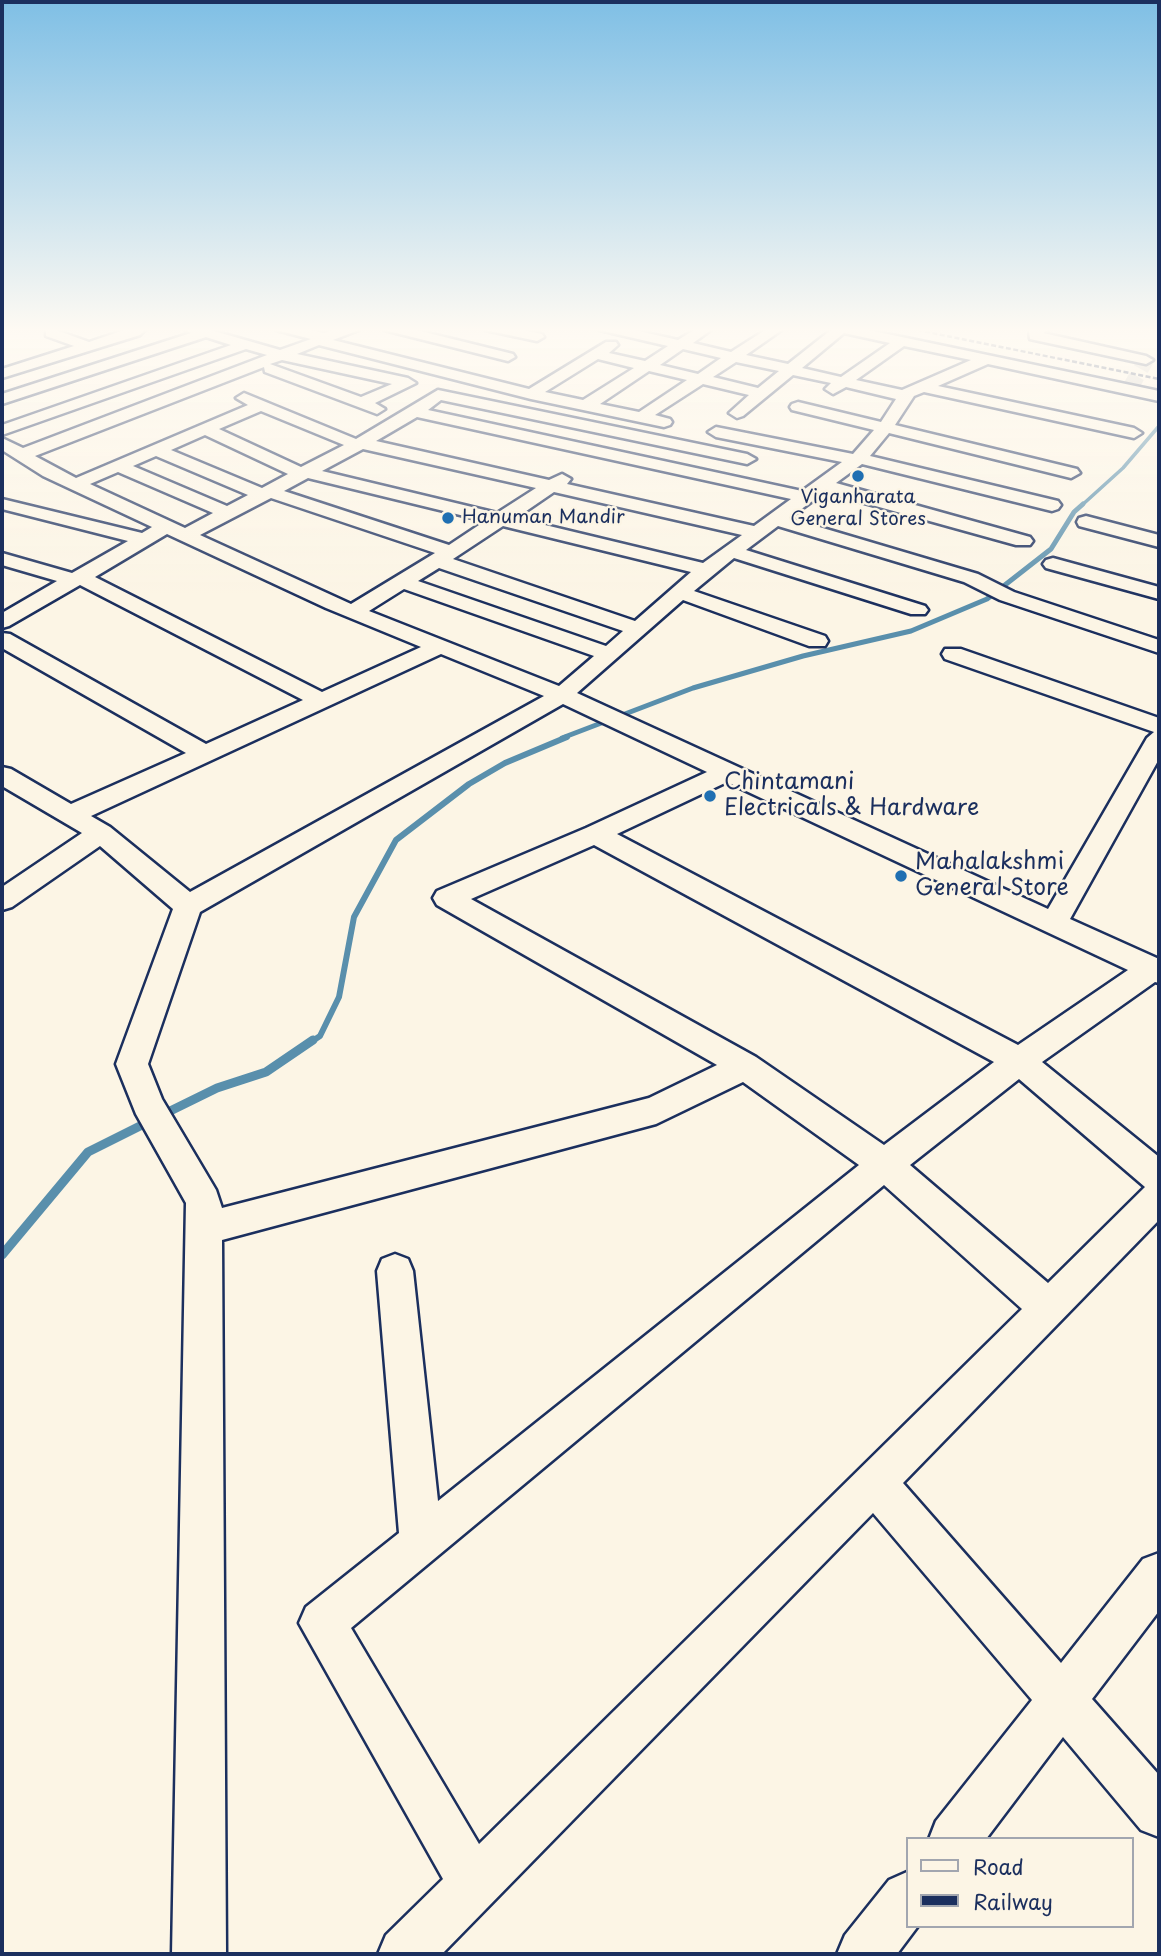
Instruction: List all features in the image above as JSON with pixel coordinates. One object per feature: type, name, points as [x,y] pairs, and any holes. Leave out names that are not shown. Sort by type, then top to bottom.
[{"type":"street","points":[[2,430],[35,418]]},
{"type":"street","points":[[21,455],[116,418]]},
{"type":"street","points":[[143,418],[180,440]]},
{"type":"street","points":[[76,484],[231,418]]},
{"type":"street","points":[[295,418],[359,444],[756,532]]},
{"type":"street","points":[[187,535],[404,418]]},
{"type":"street","points":[[426,418],[731,482],[813,491],[1023,541]]},
{"type":"street","points":[[545,418],[747,459]]},
{"type":"street","points":[[353,612],[553,486],[585,450],[595,429],[606,418]]},
{"type":"street","points":[[649,418],[858,459],[1052,505]]},
{"type":"street","points":[[842,418],[884,429],[975,442],[1027,454],[1071,473]]},
{"type":"street","points":[[199,1954],[204,1201],[158,1120],[132,1064],[188,906],[562,695],[706,570],[858,459],[893,418]]},
{"type":"street","points":[[1032,418],[1134,433]]},
{"type":"street","points":[[1054,423],[1058,418]]},
{"type":"street","points":[[206,429],[303,473],[706,570]]},
{"type":"street","points":[[731,482],[761,441]]},
{"type":"street","points":[[2,443],[21,455],[43,476],[76,484],[353,612],[562,695],[1156,971]]},
{"type":"street","points":[[156,450],[267,494],[444,556],[638,629]]},
{"type":"street","points":[[118,466],[228,513]]},
{"type":"street","points":[[6,499],[145,539]]},
{"type":"street","points":[[774,519],[986,584],[1007,596],[1159,647]]},
{"type":"street","points":[[1086,522],[1159,541]]},
{"type":"street","points":[[2,622],[167,526]]},
{"type":"street","points":[[734,552],[918,610]]},
{"type":"street","points":[[2,559],[77,578],[321,700]]},
{"type":"street","points":[[1053,564],[1159,593]]},
{"type":"street","points":[[402,582],[609,654]]},
{"type":"street","points":[[679,592],[817,640]]},
{"type":"street","points":[[2,639],[205,753]]},
{"type":"street","points":[[71,815],[439,647]]},
{"type":"street","points":[[953,654],[1159,726]]},
{"type":"street","points":[[1054,923],[1159,738]]},
{"type":"street","points":[[727,772],[595,834],[447,898],[745,1066],[886,1164],[1048,1308]]},
{"type":"street","points":[[2,775],[101,833],[188,906]]},
{"type":"street","points":[[2,900],[101,833]]},
{"type":"street","points":[[595,834],[1019,1061],[1159,1178]]},
{"type":"street","points":[[475,1886],[322,1623],[886,1164],[1019,1061],[1156,971]]},
{"type":"street","points":[[203,1228],[656,1110],[745,1066]]},
{"type":"street","points":[[405,1954],[1159,1197]]},
{"type":"street","points":[[394,1271],[421,1542]]},
{"type":"street","points":[[875,1483],[1159,1812]]},
{"type":"street","points":[[956,1837],[1159,1575]]},
{"type":"street","points":[[864,1954],[906,1899]]},
{"type":"waterway","points":[[1081,506],[1123,468],[1159,426]]},
{"type":"waterway","points":[[562,738],[693,688],[803,656],[911,631],[987,599],[1051,549],[1074,512],[1083,504]]},
{"type":"waterway","points":[[311,1042],[320,1036],[339,997],[354,917],[396,840],[469,784],[505,763],[567,737]]},
{"type":"waterway","points":[[162,1115],[217,1088],[266,1072],[313,1040]]},
{"type":"waterway","points":[[2,1255],[88,1152],[148,1122]]},
{"type":"place","name":"Viganharata General Stores","points":[[858,476]]},
{"type":"place","name":"Hanuman Mandir","points":[[448,518]]},
{"type":"place","name":"Chintamani Electricals & Hardware","points":[[710,796]]},
{"type":"place","name":"Mahalakshmi General Store","points":[[901,876]]}]
